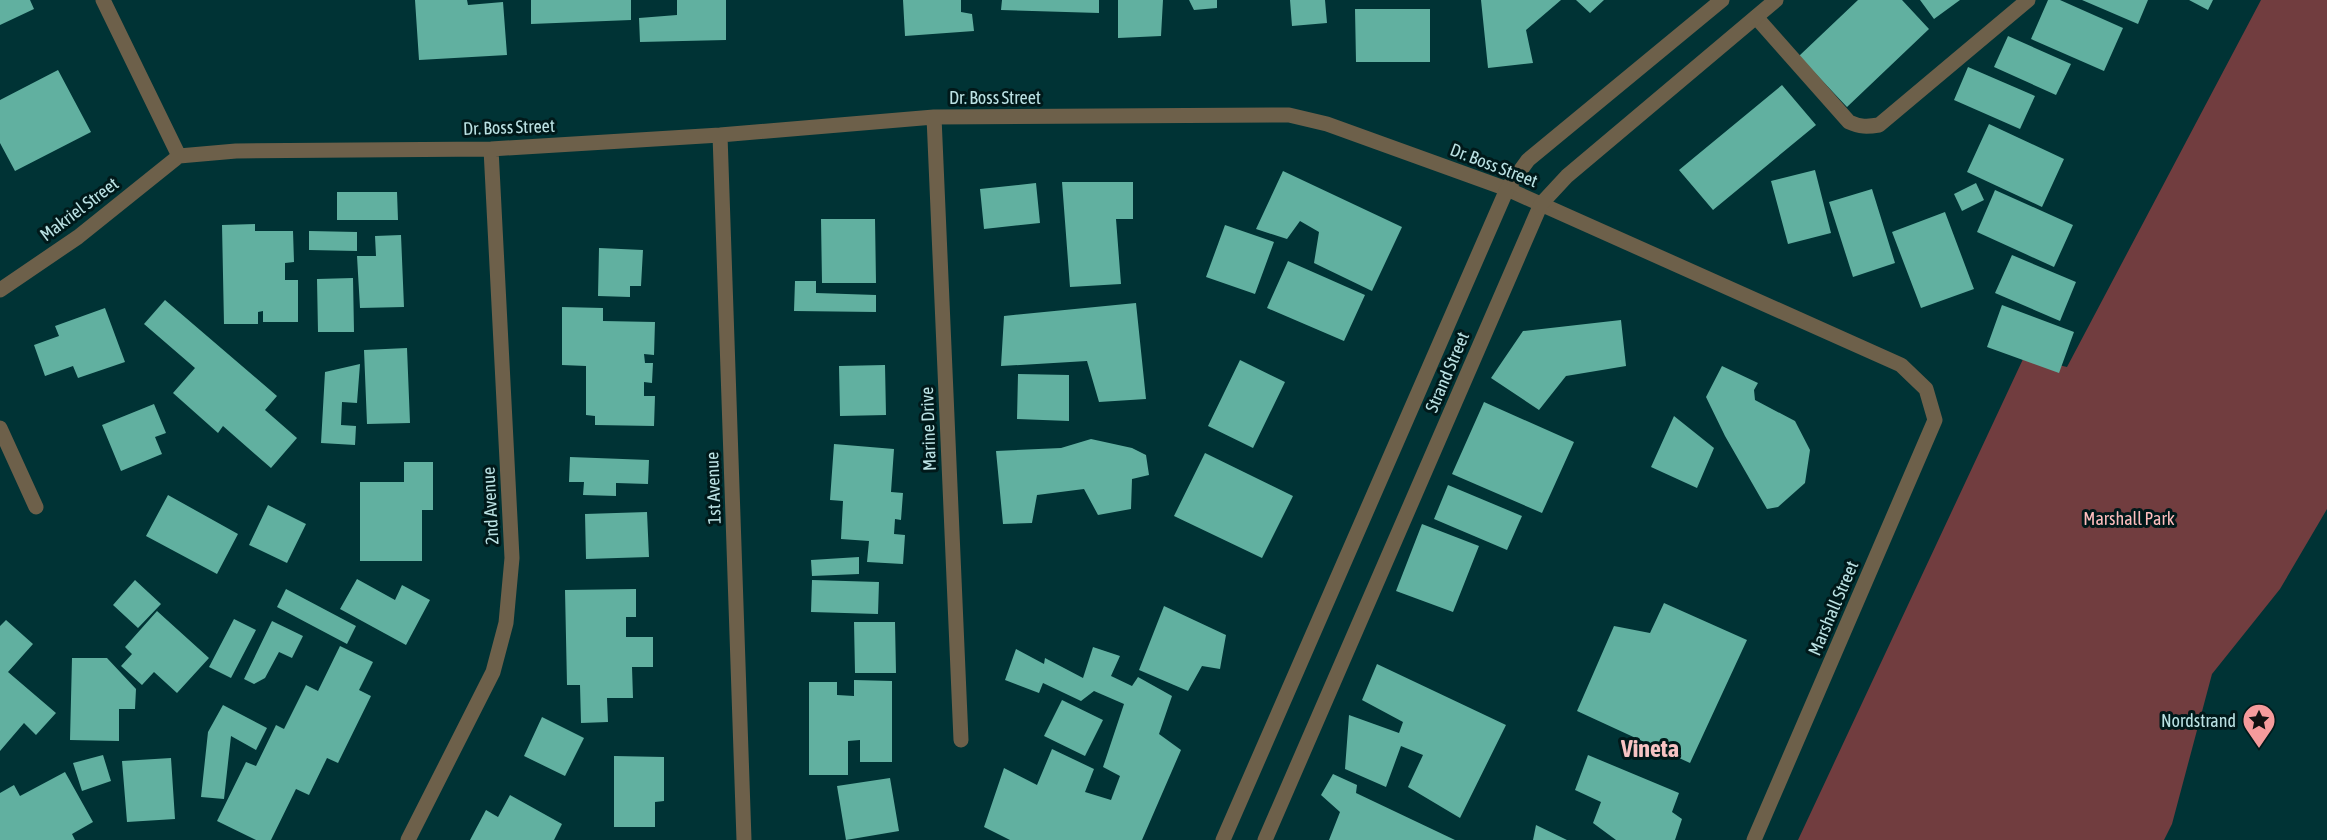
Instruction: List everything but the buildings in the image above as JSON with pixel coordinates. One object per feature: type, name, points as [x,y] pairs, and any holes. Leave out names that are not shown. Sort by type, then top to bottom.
[{"type":"street","points":[[103,0],[179,156]]},
{"type":"street","name":"Strand Street","points":[[1223,840],[1507,189],[1528,160],[1722,0]]},
{"type":"street","name":"Strand Street","points":[[1265,840],[1541,204],[1567,176],[1776,0]]},
{"type":"street","points":[[1755,17],[1849,122],[1868,127],[1879,125],[2028,0]]},
{"type":"street","name":"Dr. Boss Street","points":[[179,156],[236,151],[491,149],[720,135],[934,117],[1289,115],[1327,124],[1507,189],[1901,365],[1926,389]]},
{"type":"street","name":"Marine Drive","points":[[934,117],[961,740]]},
{"type":"street","name":"1st Avenue","points":[[720,135],[744,840]]},
{"type":"street","name":"2nd Avenue","points":[[408,840],[493,672],[506,623],[512,558],[491,149]]},
{"type":"street","name":"Makriel Street","points":[[0,290],[78,237],[179,156]]},
{"type":"street","name":"Marshall Street","points":[[1754,840],[1935,420],[1926,389]]},
{"type":"street","points":[[0,428],[36,507]]},
{"type":"green space","name":"Marshall Park","points":[[2261,0],[2327,0],[2327,509],[2280,589],[2212,674],[2172,824],[2164,840],[1798,840],[2024,357],[2067,367]]},
{"type":"place","name":"Nordstrand","points":[[2259,749]]},
{"type":"district","name":"Vineta","points":[[1650,748]]}]
